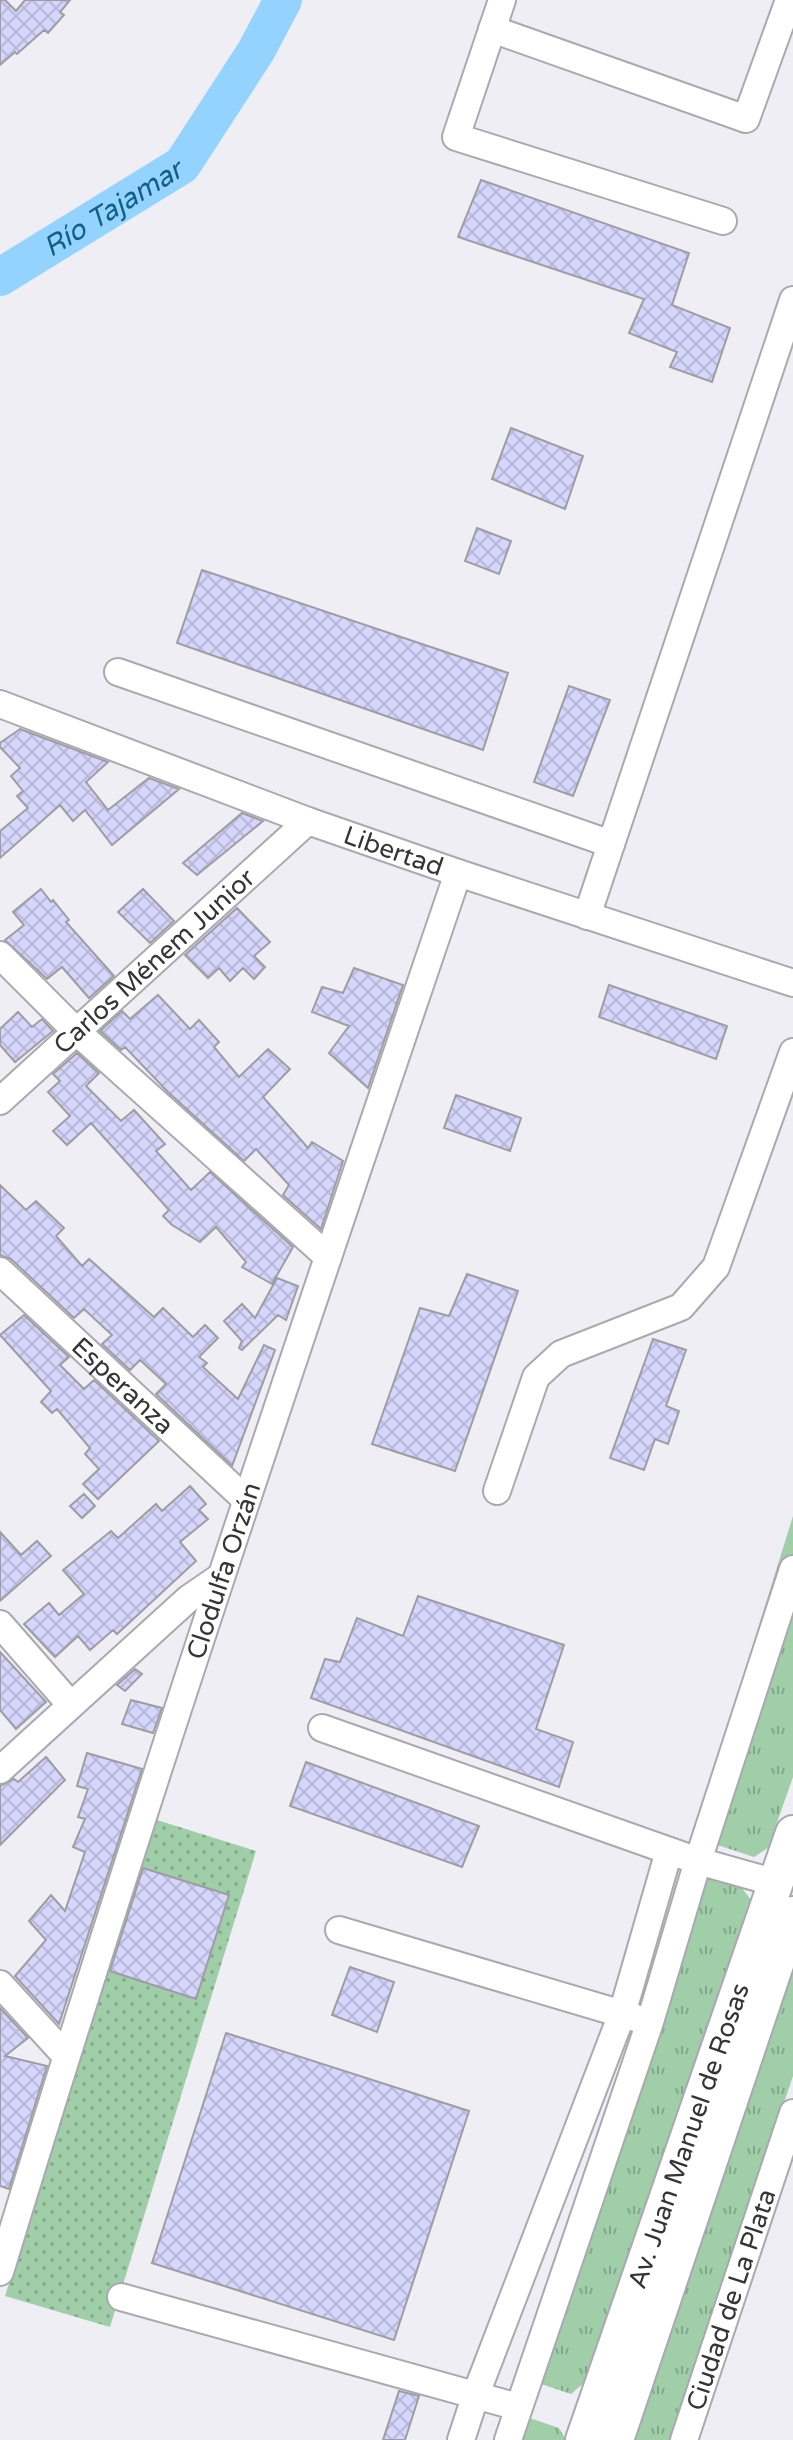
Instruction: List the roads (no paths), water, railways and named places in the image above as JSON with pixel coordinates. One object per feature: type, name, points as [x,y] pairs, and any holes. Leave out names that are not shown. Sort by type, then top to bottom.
[{"type":"main road","name":"Av. Juan Manuel de Rosas","points":[[583,2440],[793,1833]]},
{"type":"main road","name":"Av. Juan Manuel de Rosas","points":[[616,2440],[793,1914]]},
{"type":"street","points":[[502,0],[456,137],[723,221]]},
{"type":"street","points":[[492,29],[746,119],[789,0]]},
{"type":"street","points":[[587,916],[793,300]]},
{"type":"street","points":[[118,672],[611,844]]},
{"type":"street","name":"Libertad","points":[[0,704],[308,821],[793,983]]},
{"type":"street","name":"Carlos Ménem Junior","points":[[0,1101],[308,821]]},
{"type":"street","name":"Clodulfa Orzán","points":[[0,2272],[245,1499],[458,873]]},
{"type":"street","points":[[0,955],[76,1031],[328,1257]]},
{"type":"street","points":[[497,1491],[536,1377],[561,1354],[681,1307],[716,1267],[793,1052]]},
{"type":"street","name":"Esperanza","points":[[0,1271],[245,1499]]},
{"type":"street","points":[[508,2440],[650,2022],[698,1861],[793,1569]]},
{"type":"street","points":[[0,1770],[188,1599],[220,1577]]},
{"type":"street","points":[[0,1624],[70,1704]]},
{"type":"street","points":[[322,1728],[698,1861],[776,1883]]},
{"type":"street","points":[[461,2440],[622,2014],[669,1851]]},
{"type":"street","points":[[339,1930],[650,2022]]},
{"type":"street","points":[[0,1984],[66,2056]]},
{"type":"street","name":"Ciudad de La Plata","points":[[684,2440],[792,2117]]},
{"type":"street","points":[[121,2297],[518,2407]]},
{"type":"waterway","name":"Río Tajamar","points":[[0,277],[182,165],[256,51],[283,0]]}]
